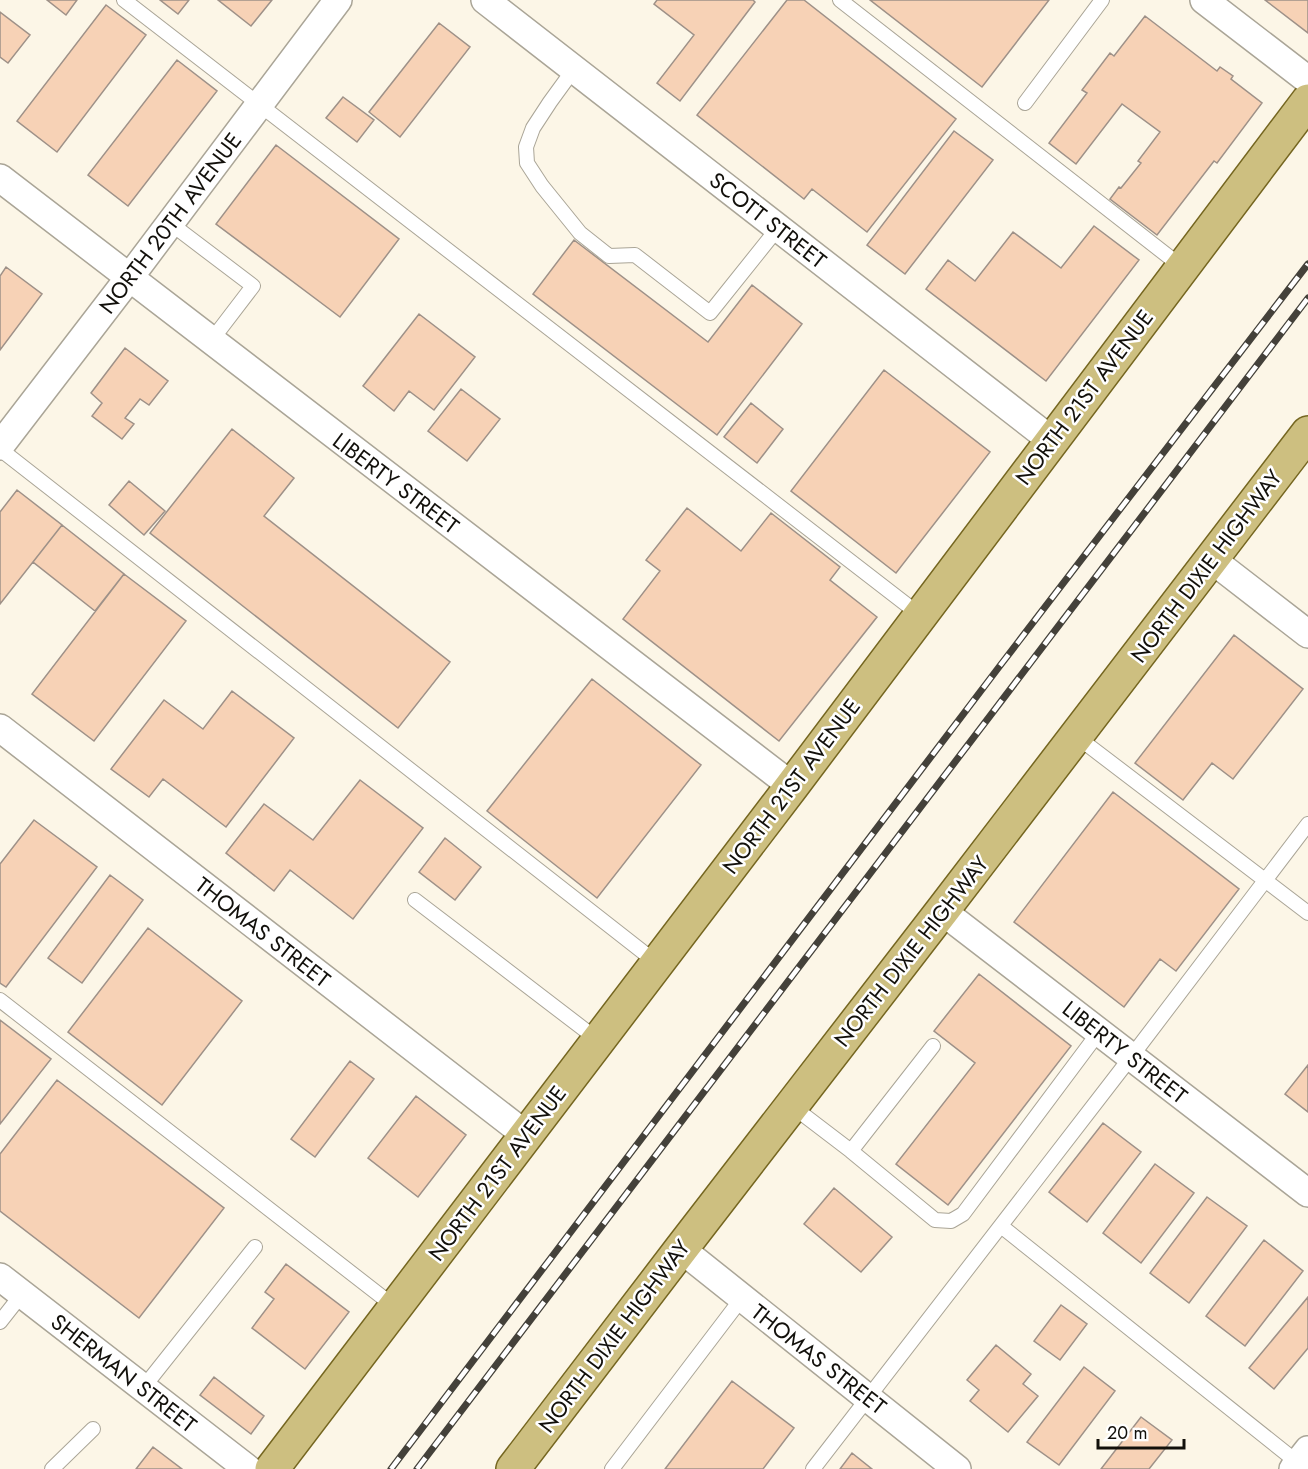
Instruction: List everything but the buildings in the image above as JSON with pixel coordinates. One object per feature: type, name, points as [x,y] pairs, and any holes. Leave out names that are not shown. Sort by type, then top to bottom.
[{"type":"main road","name":"NORTH 21ST AVENUE","points":[[272,1469],[792,786],[1308,100]]},
{"type":"main road","name":"NORTH DIXIE HIGHWAY","points":[[513,1469],[1308,433]]},
{"type":"street","name":"NORTH 20TH AVENUE","points":[[0,447],[338,0]]},
{"type":"street","name":"SCOTT STREET","points":[[485,0],[1051,440]]},
{"type":"street","points":[[1204,0],[1308,80]]},
{"type":"street","name":"LIBERTY STREET","points":[[0,178],[792,786]]},
{"type":"street","points":[[1211,559],[1308,634]]},
{"type":"street","name":"THOMAS STREET","points":[[0,728],[526,1135]]},
{"type":"street","name":"LIBERTY STREET","points":[[942,911],[1308,1193]]},
{"type":"street","name":"THOMAS STREET","points":[[681,1249],[957,1469]]},
{"type":"street","name":"SHERMAN STREET","points":[[0,1277],[248,1469]]},
{"type":"lane","points":[[124,0],[920,615]]},
{"type":"lane","points":[[840,0],[1182,267]]},
{"type":"lane","points":[[1025,104],[1102,0]]},
{"type":"lane","points":[[574,69],[533,128],[526,147],[527,163],[542,186],[580,233],[609,256],[635,255],[710,312],[778,228]]},
{"type":"lane","points":[[170,223],[253,286],[211,341]]},
{"type":"lane","points":[[0,447],[657,963]]},
{"type":"lane","points":[[1076,736],[1308,913]]},
{"type":"lane","points":[[813,1469],[1308,824]]},
{"type":"lane","points":[[415,900],[598,1040]]},
{"type":"lane","points":[[0,1000],[395,1307]]},
{"type":"lane","points":[[792,1106],[935,1220],[951,1221],[963,1214],[1099,1032]]},
{"type":"lane","points":[[851,1151],[933,1046]]},
{"type":"lane","points":[[1001,1226],[1301,1463]]},
{"type":"lane","points":[[143,1388],[255,1247]]},
{"type":"lane","points":[[0,1322],[22,1294]]},
{"type":"lane","points":[[612,1469],[742,1298]]},
{"type":"lane","points":[[52,1469],[93,1429]]},
{"type":"railway","points":[[391,1469],[999,667],[1308,264]]},
{"type":"railway","points":[[417,1469],[1308,298]]}]
